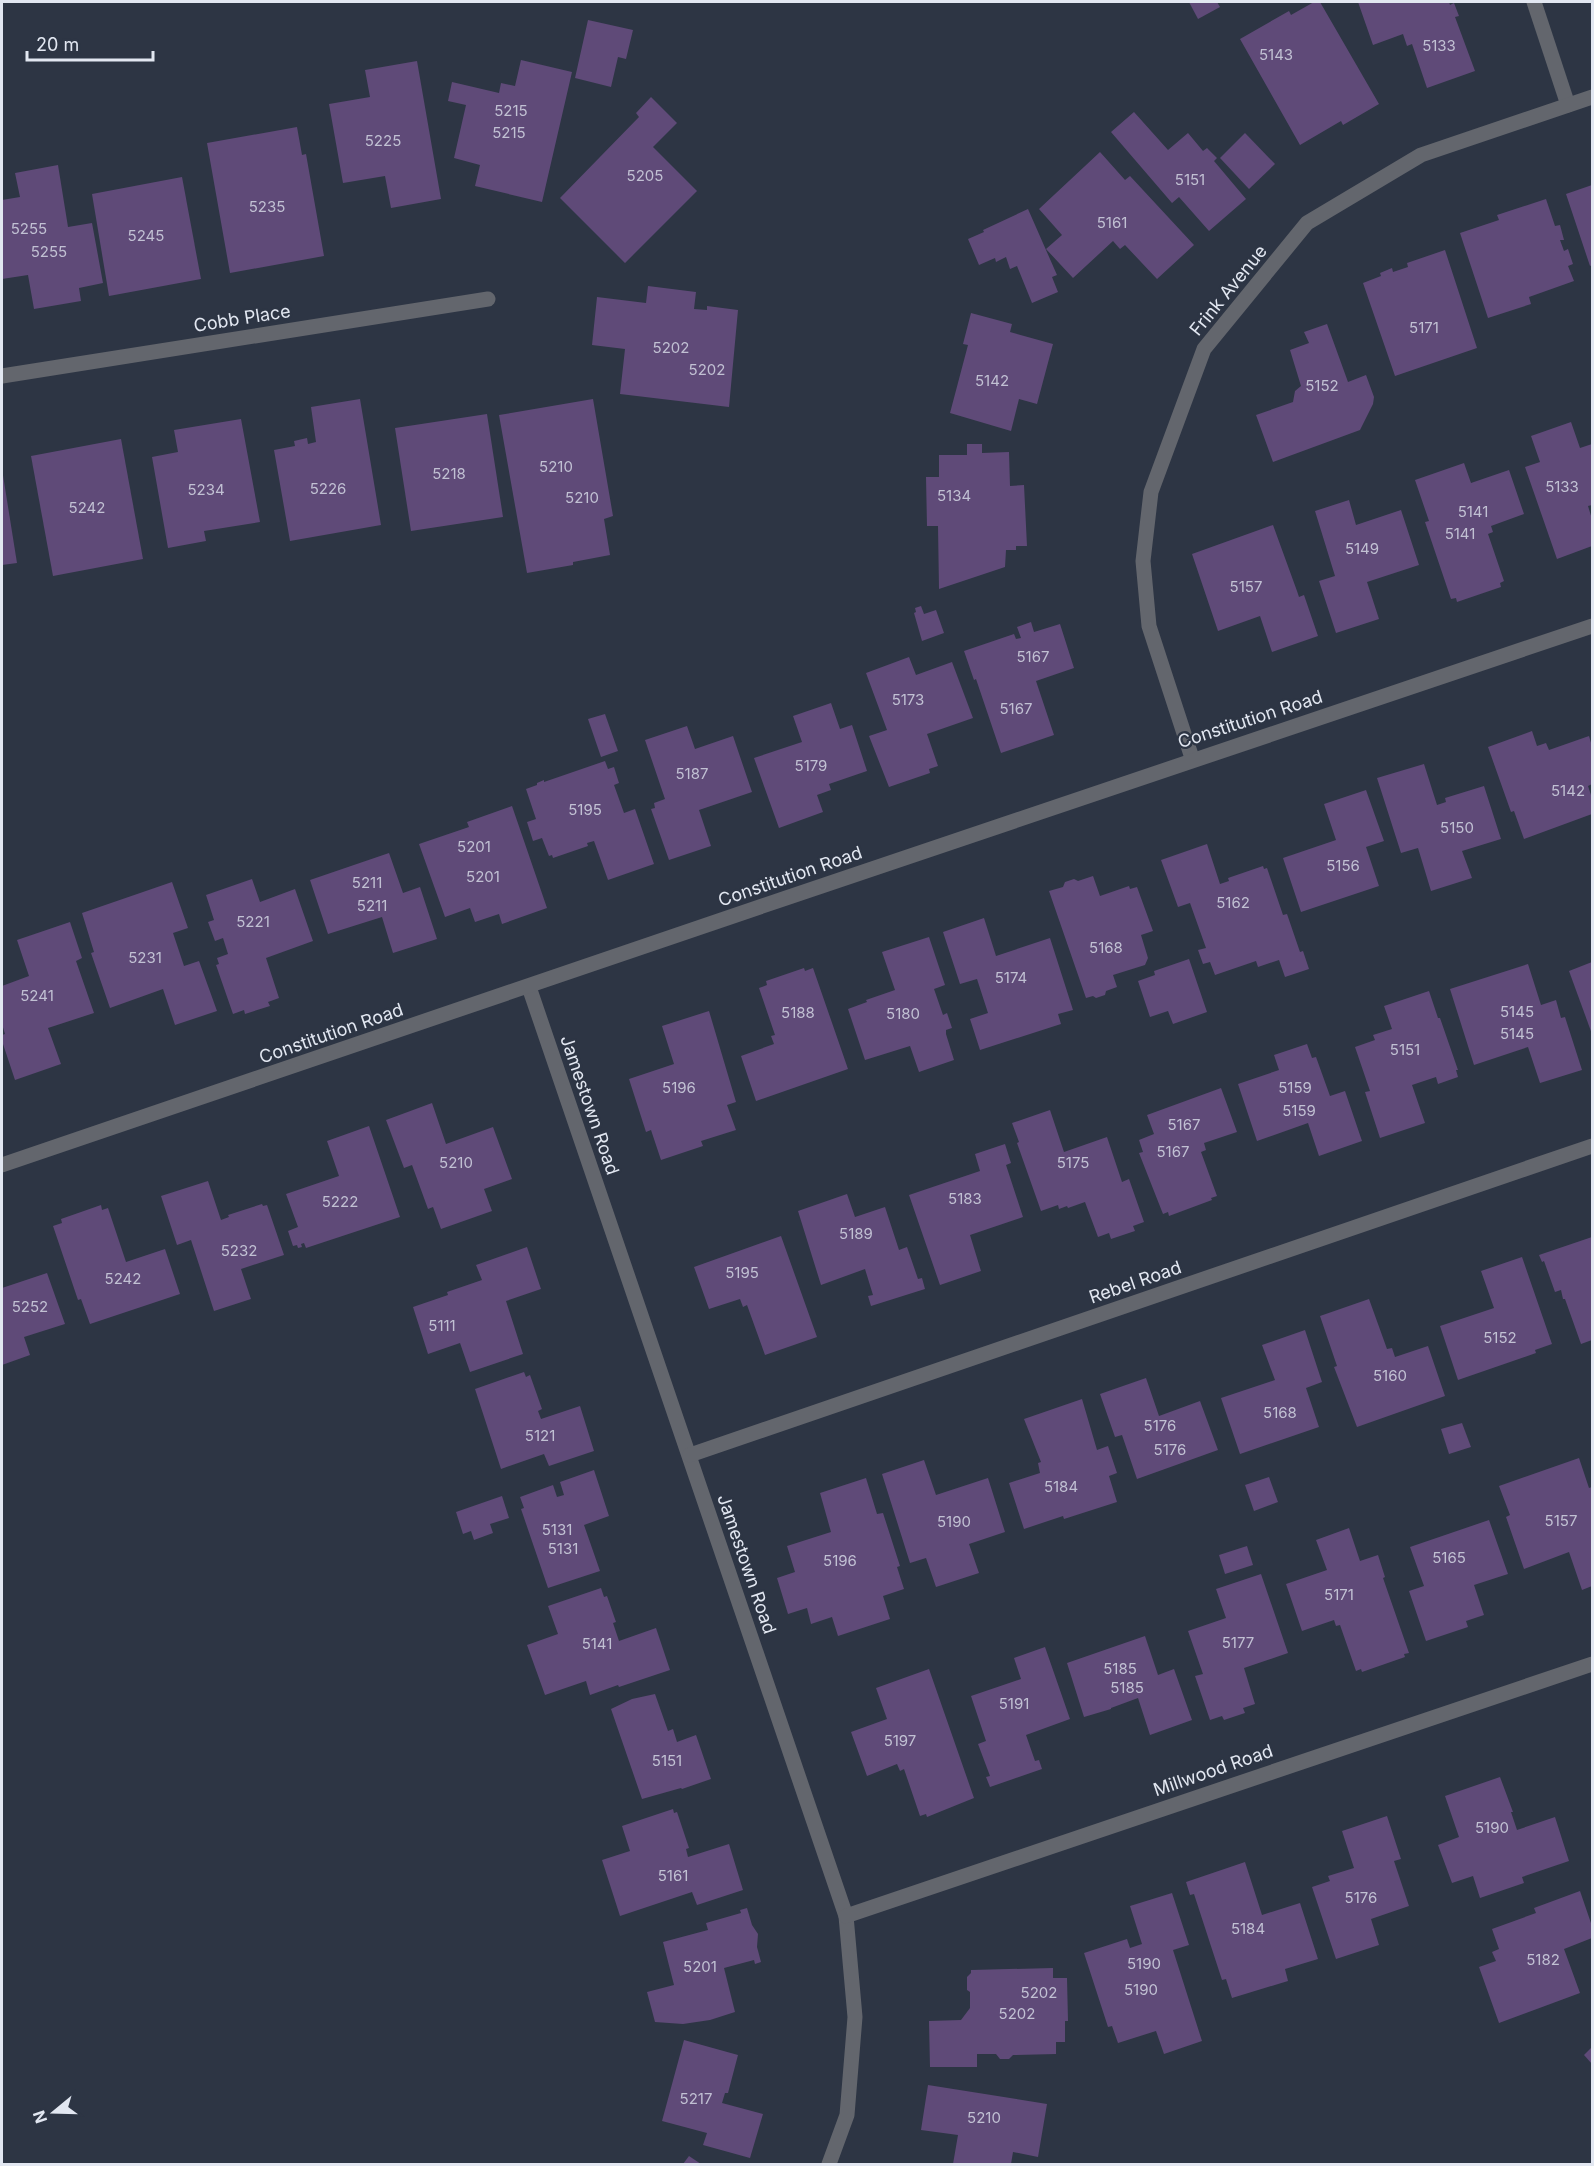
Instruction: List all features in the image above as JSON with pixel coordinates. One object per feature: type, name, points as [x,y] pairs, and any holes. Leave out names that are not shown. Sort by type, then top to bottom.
[{"type":"street","points":[[1534,2],[1568,105]]},
{"type":"street","name":"Frink Avenue","points":[[1192,758],[1149,626],[1143,561],[1151,492],[1204,350],[1307,224],[1421,155],[1593,97]]},
{"type":"street","name":"Cobb Place","points":[[2,376],[488,299]]},
{"type":"street","name":"Constitution Road","points":[[2,1165],[529,987],[1192,758],[1593,626]]},
{"type":"street","name":"Jamestown Road","points":[[529,987],[846,1916],[855,2017],[847,2115],[829,2164]]},
{"type":"street","name":"Rebel Road","points":[[690,1455],[1593,1146]]},
{"type":"street","name":"Millwood Road","points":[[846,1916],[1591,1668]]},
{"type":"building","points":[[1189,2],[1217,2],[1220,7],[1198,19]]},
{"type":"building","points":[[1314,2],[1320,2],[1379,104],[1343,125],[1341,121],[1300,145],[1240,39],[1289,11],[1291,15]]},
{"type":"building","points":[[1358,2],[1449,2],[1450,5],[1454,3],[1459,16],[1455,17],[1475,71],[1427,88],[1412,44],[1407,46],[1403,34],[1373,45]]},
{"type":"building","points":[[588,20],[633,30],[626,59],[618,57],[611,87],[575,78]]},
{"type":"building","points":[[521,60],[572,72],[542,202],[475,186],[480,165],[454,158],[466,105],[448,101],[452,82],[499,93],[501,83],[515,86]]},
{"type":"building","points":[[417,61],[441,199],[391,208],[385,176],[343,183],[329,104],[370,97],[365,70]]},
{"type":"building","points":[[651,97],[677,123],[653,147],[697,191],[625,263],[560,198],[639,117],[636,113]]},
{"type":"building","points":[[1134,112],[1168,150],[1188,133],[1203,151],[1207,148],[1217,158],[1214,161],[1246,199],[1209,231],[1179,197],[1172,203],[1111,132]]},
{"type":"building","points":[[297,127],[302,155],[306,154],[324,256],[230,273],[207,143]]},
{"type":"building","points":[[1245,133],[1275,164],[1249,189],[1220,158]]},
{"type":"building","points":[[1100,152],[1125,180],[1130,176],[1194,245],[1157,279],[1125,245],[1120,249],[1113,241],[1073,278],[1046,249],[1062,235],[1039,209]]},
{"type":"building","points":[[58,165],[68,227],[92,223],[103,283],[79,288],[81,301],[34,309],[28,275],[2,279],[2,200],[20,197],[15,173]]},
{"type":"building","points":[[182,177],[201,279],[109,296],[92,194]]},
{"type":"building","points":[[1592,185],[1592,265],[1590,266],[1566,194]]},
{"type":"building","points":[[1546,199],[1555,226],[1560,225],[1564,240],[1560,240],[1564,251],[1568,249],[1573,264],[1568,266],[1574,281],[1529,297],[1531,304],[1488,318],[1460,233],[1499,220],[1497,215]]},
{"type":"building","points":[[1028,209],[1057,275],[1052,277],[1058,292],[1032,303],[1017,266],[1010,269],[1006,257],[996,262],[995,258],[979,265],[968,239]]},
{"type":"building","points":[[1445,250],[1477,348],[1395,376],[1363,283],[1381,276],[1380,273],[1392,268],[1393,272],[1408,267],[1407,263]]},
{"type":"building","points":[[648,286],[696,292],[694,309],[707,310],[707,306],[738,310],[729,407],[620,394],[625,349],[592,345],[597,297],[646,303]]},
{"type":"building","points":[[971,313],[1012,324],[1010,332],[1053,344],[1037,404],[1019,399],[1011,431],[950,413],[968,345],[963,344]]},
{"type":"building","points":[[1327,324],[1348,382],[1366,375],[1374,397],[1373,404],[1360,430],[1273,462],[1256,415],[1293,402],[1295,391],[1301,386],[1290,350],[1309,343],[1304,332]]},
{"type":"building","points":[[360,399],[381,525],[290,541],[274,450],[295,446],[294,441],[307,438],[308,444],[316,442],[311,407]]},
{"type":"building","points":[[593,399],[613,516],[604,519],[610,555],[573,562],[573,565],[527,573],[499,415]]},
{"type":"building","points":[[487,414],[503,517],[411,531],[395,428]]},
{"type":"building","points":[[241,419],[260,522],[204,531],[206,541],[168,548],[152,457],[178,452],[174,430]]},
{"type":"building","points":[[1571,422],[1580,448],[1592,444],[1592,505],[1588,506],[1592,519],[1592,546],[1557,559],[1525,467],[1540,462],[1531,436]]},
{"type":"building","points":[[121,439],[143,559],[53,576],[31,456]]},
{"type":"building","points":[[967,444],[982,444],[982,453],[1009,452],[1010,486],[1024,485],[1027,546],[1016,546],[1016,550],[1006,550],[1005,567],[939,589],[938,526],[927,526],[926,477],[939,477],[939,455],[967,455]]},
{"type":"building","points":[[1464,463],[1471,483],[1509,470],[1524,514],[1491,526],[1493,532],[1488,534],[1504,581],[1500,583],[1501,587],[1457,602],[1456,598],[1451,599],[1425,522],[1429,521],[1415,480]]},
{"type":"building","points":[[2,469],[17,563],[2,565]]},
{"type":"building","points":[[1349,500],[1356,525],[1401,510],[1419,565],[1367,582],[1379,619],[1336,633],[1319,581],[1335,576],[1315,511]]},
{"type":"building","points":[[1273,525],[1299,597],[1304,595],[1318,636],[1272,652],[1260,616],[1218,631],[1192,554]]},
{"type":"building","points":[[921,606],[924,614],[936,610],[944,633],[922,641],[914,613],[915,608]]},
{"type":"building","points":[[1031,622],[1034,632],[1060,624],[1074,668],[1036,681],[1054,735],[1001,753],[964,651],[1014,634],[1016,639],[1021,638],[1017,627]]},
{"type":"building","points":[[909,657],[916,675],[952,662],[973,718],[927,734],[938,766],[929,769],[930,773],[889,787],[869,736],[887,730],[866,673]]},
{"type":"building","points":[[831,703],[840,729],[852,725],[867,771],[829,784],[831,790],[817,795],[823,812],[779,828],[754,758],[802,742],[793,716]]},
{"type":"building","points":[[605,714],[618,751],[601,757],[588,719]]},
{"type":"building","points":[[687,726],[695,749],[733,736],[752,792],[699,810],[711,846],[669,860],[651,809],[655,808],[654,803],[665,799],[645,740]]},
{"type":"building","points":[[1532,731],[1537,746],[1546,743],[1549,750],[1589,736],[1592,746],[1592,784],[1588,786],[1592,798],[1592,814],[1524,839],[1514,811],[1511,812],[1488,747]]},
{"type":"building","points":[[605,761],[608,769],[614,767],[619,783],[614,785],[624,813],[635,809],[654,864],[608,880],[594,841],[587,843],[588,846],[553,858],[552,855],[549,856],[542,838],[533,841],[527,822],[536,819],[526,789],[544,780],[544,782]]},
{"type":"building","points":[[1424,764],[1437,805],[1446,802],[1445,798],[1484,786],[1501,839],[1462,851],[1472,878],[1431,891],[1418,848],[1401,853],[1377,778]]},
{"type":"building","points":[[1366,790],[1384,841],[1366,847],[1379,886],[1301,912],[1283,858],[1336,840],[1324,804]]},
{"type":"building","points":[[512,806],[547,908],[502,924],[499,914],[475,922],[470,908],[445,917],[419,844],[469,827],[467,822]]},
{"type":"building","points":[[1207,844],[1220,884],[1229,881],[1228,878],[1263,866],[1264,869],[1267,868],[1283,915],[1287,914],[1300,952],[1303,951],[1309,969],[1285,977],[1279,960],[1258,967],[1256,961],[1215,975],[1210,962],[1203,964],[1198,950],[1206,948],[1190,903],[1178,907],[1161,860]]},
{"type":"building","points":[[389,853],[403,893],[420,887],[437,939],[393,953],[382,917],[328,934],[310,880]]},
{"type":"building","points":[[1093,876],[1100,896],[1129,886],[1130,889],[1137,887],[1153,931],[1141,935],[1148,958],[1145,965],[1113,975],[1117,987],[1106,991],[1105,995],[1086,998],[1049,891],[1063,887],[1065,882]]},
{"type":"building","points":[[252,879],[260,902],[295,889],[313,941],[266,958],[279,998],[268,1002],[270,1006],[245,1014],[244,1010],[233,1014],[216,965],[219,964],[217,958],[228,954],[223,938],[215,941],[208,922],[214,920],[206,895]]},
{"type":"building","points":[[172,882],[188,928],[173,933],[184,966],[199,961],[217,1011],[175,1025],[163,989],[110,1008],[91,953],[94,952],[82,913]]},
{"type":"building","points":[[984,918],[996,956],[1050,938],[1073,1010],[1058,1014],[1061,1024],[980,1050],[970,1019],[988,1013],[977,979],[960,984],[943,932]]},
{"type":"building","points":[[70,922],[82,958],[76,961],[94,1013],[48,1028],[61,1064],[15,1080],[2,1041],[2,1035],[5,1034],[2,1024],[2,986],[29,976],[17,940]]},
{"type":"building","points":[[929,937],[945,985],[934,989],[943,1015],[947,1013],[952,1028],[946,1030],[946,1034],[954,1060],[919,1072],[910,1046],[865,1060],[848,1009],[895,990],[882,952]]},
{"type":"building","points":[[1189,959],[1207,1012],[1173,1024],[1168,1011],[1150,1017],[1138,981],[1155,975],[1154,971]]},
{"type":"building","points":[[1592,962],[1592,1034],[1569,971]]},
{"type":"building","points":[[1528,964],[1541,1005],[1556,1000],[1561,1018],[1565,1017],[1582,1070],[1540,1083],[1528,1047],[1474,1065],[1450,989]]},
{"type":"building","points":[[804,968],[805,971],[813,968],[848,1069],[756,1101],[741,1056],[774,1044],[771,1036],[775,1035],[759,988],[767,985],[766,981]]},
{"type":"building","points":[[1429,991],[1458,1070],[1456,1070],[1458,1077],[1438,1084],[1436,1077],[1412,1085],[1425,1123],[1380,1138],[1365,1092],[1370,1091],[1355,1047],[1375,1040],[1373,1035],[1392,1029],[1384,1006]]},
{"type":"building","points":[[709,1011],[736,1102],[727,1105],[736,1130],[701,1141],[703,1146],[661,1160],[651,1130],[646,1132],[629,1079],[674,1064],[662,1026]]},
{"type":"building","points":[[1307,1044],[1312,1058],[1316,1057],[1330,1096],[1345,1091],[1362,1141],[1319,1156],[1308,1123],[1257,1141],[1238,1084],[1279,1070],[1274,1055]]},
{"type":"building","points":[[1221,1088],[1237,1132],[1204,1143],[1206,1150],[1201,1152],[1217,1196],[1169,1216],[1168,1212],[1163,1214],[1139,1153],[1143,1152],[1139,1140],[1154,1134],[1147,1115]]},
{"type":"building","points":[[432,1103],[446,1144],[493,1127],[512,1179],[484,1189],[492,1211],[441,1229],[433,1207],[428,1209],[412,1165],[404,1168],[386,1120]]},
{"type":"building","points":[[1050,1110],[1064,1152],[1107,1137],[1122,1182],[1129,1179],[1144,1222],[1133,1226],[1135,1231],[1111,1239],[1109,1233],[1098,1237],[1085,1202],[1059,1209],[1058,1205],[1041,1211],[1012,1123]]},
{"type":"building","points":[[369,1126],[400,1217],[306,1248],[304,1243],[301,1244],[302,1247],[293,1246],[288,1231],[298,1227],[286,1194],[339,1176],[327,1141]]},
{"type":"building","points":[[1005,1144],[1011,1163],[1006,1165],[1023,1217],[970,1235],[981,1271],[940,1285],[909,1195],[980,1171],[975,1154]]},
{"type":"building","points":[[208,1181],[221,1220],[229,1217],[228,1215],[262,1204],[267,1205],[284,1255],[241,1269],[251,1299],[214,1311],[191,1240],[177,1245],[161,1196]]},
{"type":"building","points":[[847,1194],[855,1217],[885,1207],[899,1250],[907,1247],[918,1279],[922,1278],[925,1289],[871,1306],[868,1296],[873,1295],[865,1269],[821,1285],[798,1211]]},
{"type":"building","points":[[101,1205],[102,1210],[108,1208],[126,1262],[165,1249],[180,1294],[90,1324],[81,1299],[78,1300],[53,1226],[62,1223],[61,1219]]},
{"type":"building","points":[[781,1236],[817,1337],[765,1355],[747,1305],[743,1307],[740,1299],[709,1309],[694,1267]]},
{"type":"building","points":[[1592,1237],[1592,1340],[1581,1344],[1561,1290],[1555,1292],[1544,1261],[1542,1262],[1539,1255]]},
{"type":"building","points":[[527,1247],[541,1289],[506,1301],[523,1354],[470,1372],[460,1343],[428,1354],[413,1307],[482,1280],[476,1265]]},
{"type":"building","points":[[1522,1257],[1552,1344],[1535,1350],[1536,1353],[1458,1380],[1440,1326],[1494,1308],[1481,1271]]},
{"type":"building","points":[[47,1273],[65,1324],[24,1337],[30,1355],[2,1365],[2,1288]]},
{"type":"building","points":[[1369,1299],[1387,1349],[1392,1348],[1395,1357],[1428,1346],[1445,1396],[1357,1427],[1334,1367],[1337,1366],[1320,1316]]},
{"type":"building","points":[[1305,1330],[1322,1382],[1306,1388],[1319,1427],[1240,1454],[1221,1398],[1275,1380],[1262,1345]]},
{"type":"building","points":[[524,1372],[526,1377],[530,1375],[542,1409],[538,1411],[541,1419],[580,1406],[594,1451],[549,1466],[544,1454],[501,1469],[475,1389]]},
{"type":"building","points":[[1146,1378],[1159,1416],[1200,1401],[1218,1450],[1137,1479],[1122,1435],[1115,1437],[1100,1394]]},
{"type":"building","points":[[1082,1399],[1097,1450],[1108,1446],[1117,1473],[1109,1476],[1117,1502],[1024,1529],[1009,1483],[1040,1473],[1038,1463],[1041,1462],[1024,1419]]},
{"type":"building","points":[[1462,1423],[1471,1447],[1449,1454],[1441,1429]]},
{"type":"building","points":[[1579,1458],[1589,1488],[1592,1487],[1592,1586],[1582,1590],[1569,1552],[1524,1569],[1506,1517],[1510,1515],[1499,1486]]},
{"type":"building","points":[[924,1460],[936,1495],[988,1478],[1005,1532],[969,1544],[979,1573],[936,1587],[926,1558],[910,1563],[882,1474]]},
{"type":"building","points":[[594,1470],[609,1516],[584,1525],[600,1571],[548,1588],[521,1509],[524,1508],[520,1497],[553,1485],[557,1497],[564,1495],[560,1482]]},
{"type":"building","points":[[1269,1477],[1278,1502],[1254,1511],[1245,1485]]},
{"type":"building","points":[[866,1478],[877,1514],[883,1513],[900,1566],[897,1567],[904,1589],[883,1596],[890,1619],[838,1636],[832,1617],[811,1624],[807,1608],[788,1614],[777,1578],[795,1572],[787,1546],[831,1532],[820,1493]]},
{"type":"building","points":[[502,1496],[509,1518],[490,1524],[493,1533],[474,1540],[471,1531],[463,1534],[456,1512]]},
{"type":"building","points":[[1489,1520],[1508,1574],[1474,1585],[1484,1615],[1466,1621],[1468,1627],[1426,1641],[1409,1591],[1424,1586],[1410,1547]]},
{"type":"building","points":[[1349,1528],[1360,1561],[1378,1555],[1385,1577],[1383,1578],[1409,1653],[1404,1654],[1405,1657],[1362,1672],[1361,1669],[1356,1671],[1340,1625],[1336,1626],[1334,1620],[1302,1631],[1286,1584],[1327,1570],[1316,1540]]},
{"type":"building","points":[[1247,1546],[1253,1565],[1225,1574],[1219,1555]]},
{"type":"building","points":[[1261,1574],[1288,1653],[1244,1668],[1255,1704],[1243,1708],[1245,1713],[1224,1720],[1222,1716],[1210,1720],[1195,1676],[1203,1674],[1188,1631],[1226,1618],[1216,1589]]},
{"type":"building","points":[[601,1588],[604,1597],[607,1596],[616,1622],[613,1623],[619,1641],[656,1628],[670,1670],[590,1695],[586,1681],[545,1695],[527,1645],[558,1634],[548,1606]]},
{"type":"building","points":[[1145,1636],[1158,1675],[1174,1669],[1192,1720],[1150,1735],[1138,1698],[1084,1717],[1067,1663]]},
{"type":"building","points":[[1045,1647],[1070,1719],[1026,1735],[1035,1761],[1039,1760],[1042,1769],[990,1787],[986,1777],[990,1776],[978,1744],[986,1741],[971,1696],[1021,1679],[1014,1658]]},
{"type":"building","points":[[929,1669],[974,1798],[927,1817],[926,1814],[920,1816],[904,1769],[900,1771],[897,1764],[867,1776],[851,1732],[887,1719],[876,1688]]},
{"type":"building","points":[[655,1694],[668,1731],[673,1729],[677,1742],[696,1735],[711,1779],[642,1799],[611,1709],[632,1699]]},
{"type":"building","points":[[1500,1777],[1517,1830],[1555,1817],[1569,1861],[1522,1877],[1524,1883],[1480,1898],[1473,1876],[1452,1883],[1438,1845],[1459,1837],[1445,1796]]},
{"type":"building","points":[[673,1809],[674,1813],[677,1812],[689,1848],[686,1849],[688,1857],[729,1844],[743,1890],[697,1905],[692,1892],[620,1916],[602,1860],[630,1851],[622,1826]]},
{"type":"building","points":[[1387,1816],[1401,1859],[1394,1861],[1409,1906],[1371,1919],[1379,1945],[1336,1959],[1312,1887],[1330,1881],[1328,1876],[1354,1868],[1342,1831]]},
{"type":"building","points":[[1245,1862],[1262,1915],[1300,1903],[1318,1959],[1285,1969],[1288,1981],[1232,1998],[1226,1979],[1222,1980],[1194,1894],[1190,1895],[1186,1882]]},
{"type":"building","points":[[1580,1891],[1592,1926],[1592,1938],[1564,1949],[1580,1993],[1499,2023],[1479,1967],[1496,1961],[1492,1952],[1499,1949],[1492,1929],[1536,1913],[1534,1908]]},
{"type":"building","points":[[1172,1893],[1189,1945],[1173,1950],[1202,2041],[1164,2054],[1156,2031],[1118,2043],[1112,2026],[1108,2027],[1084,1953],[1127,1939],[1130,1948],[1142,1944],[1130,1906]]},
{"type":"building","points":[[747,1908],[752,1925],[758,1934],[757,1947],[761,1962],[755,1964],[754,1960],[724,1968],[735,2012],[710,2020],[683,2024],[655,2022],[647,1992],[674,1985],[663,1942],[708,1930],[706,1923],[741,1913],[740,1910]]},
{"type":"building","points":[[1053,1968],[1053,1978],[1067,1978],[1068,2021],[1065,2021],[1065,2042],[1056,2042],[1056,2054],[1013,2055],[1009,2059],[1000,2059],[996,2054],[977,2054],[977,2067],[930,2067],[929,2021],[961,2020],[970,2008],[967,1977],[971,1970]]},
{"type":"building","points":[[684,2040],[738,2055],[728,2093],[725,2093],[722,2103],[763,2114],[750,2158],[703,2145],[707,2133],[662,2121]]},
{"type":"building","points":[[1592,2047],[1592,2064],[1584,2055]]},
{"type":"building","points":[[928,2085],[1047,2104],[1038,2157],[1013,2152],[1011,2164],[953,2164],[958,2135],[921,2130]]},
{"type":"building","points":[[689,2156],[701,2164],[683,2164]]}]
